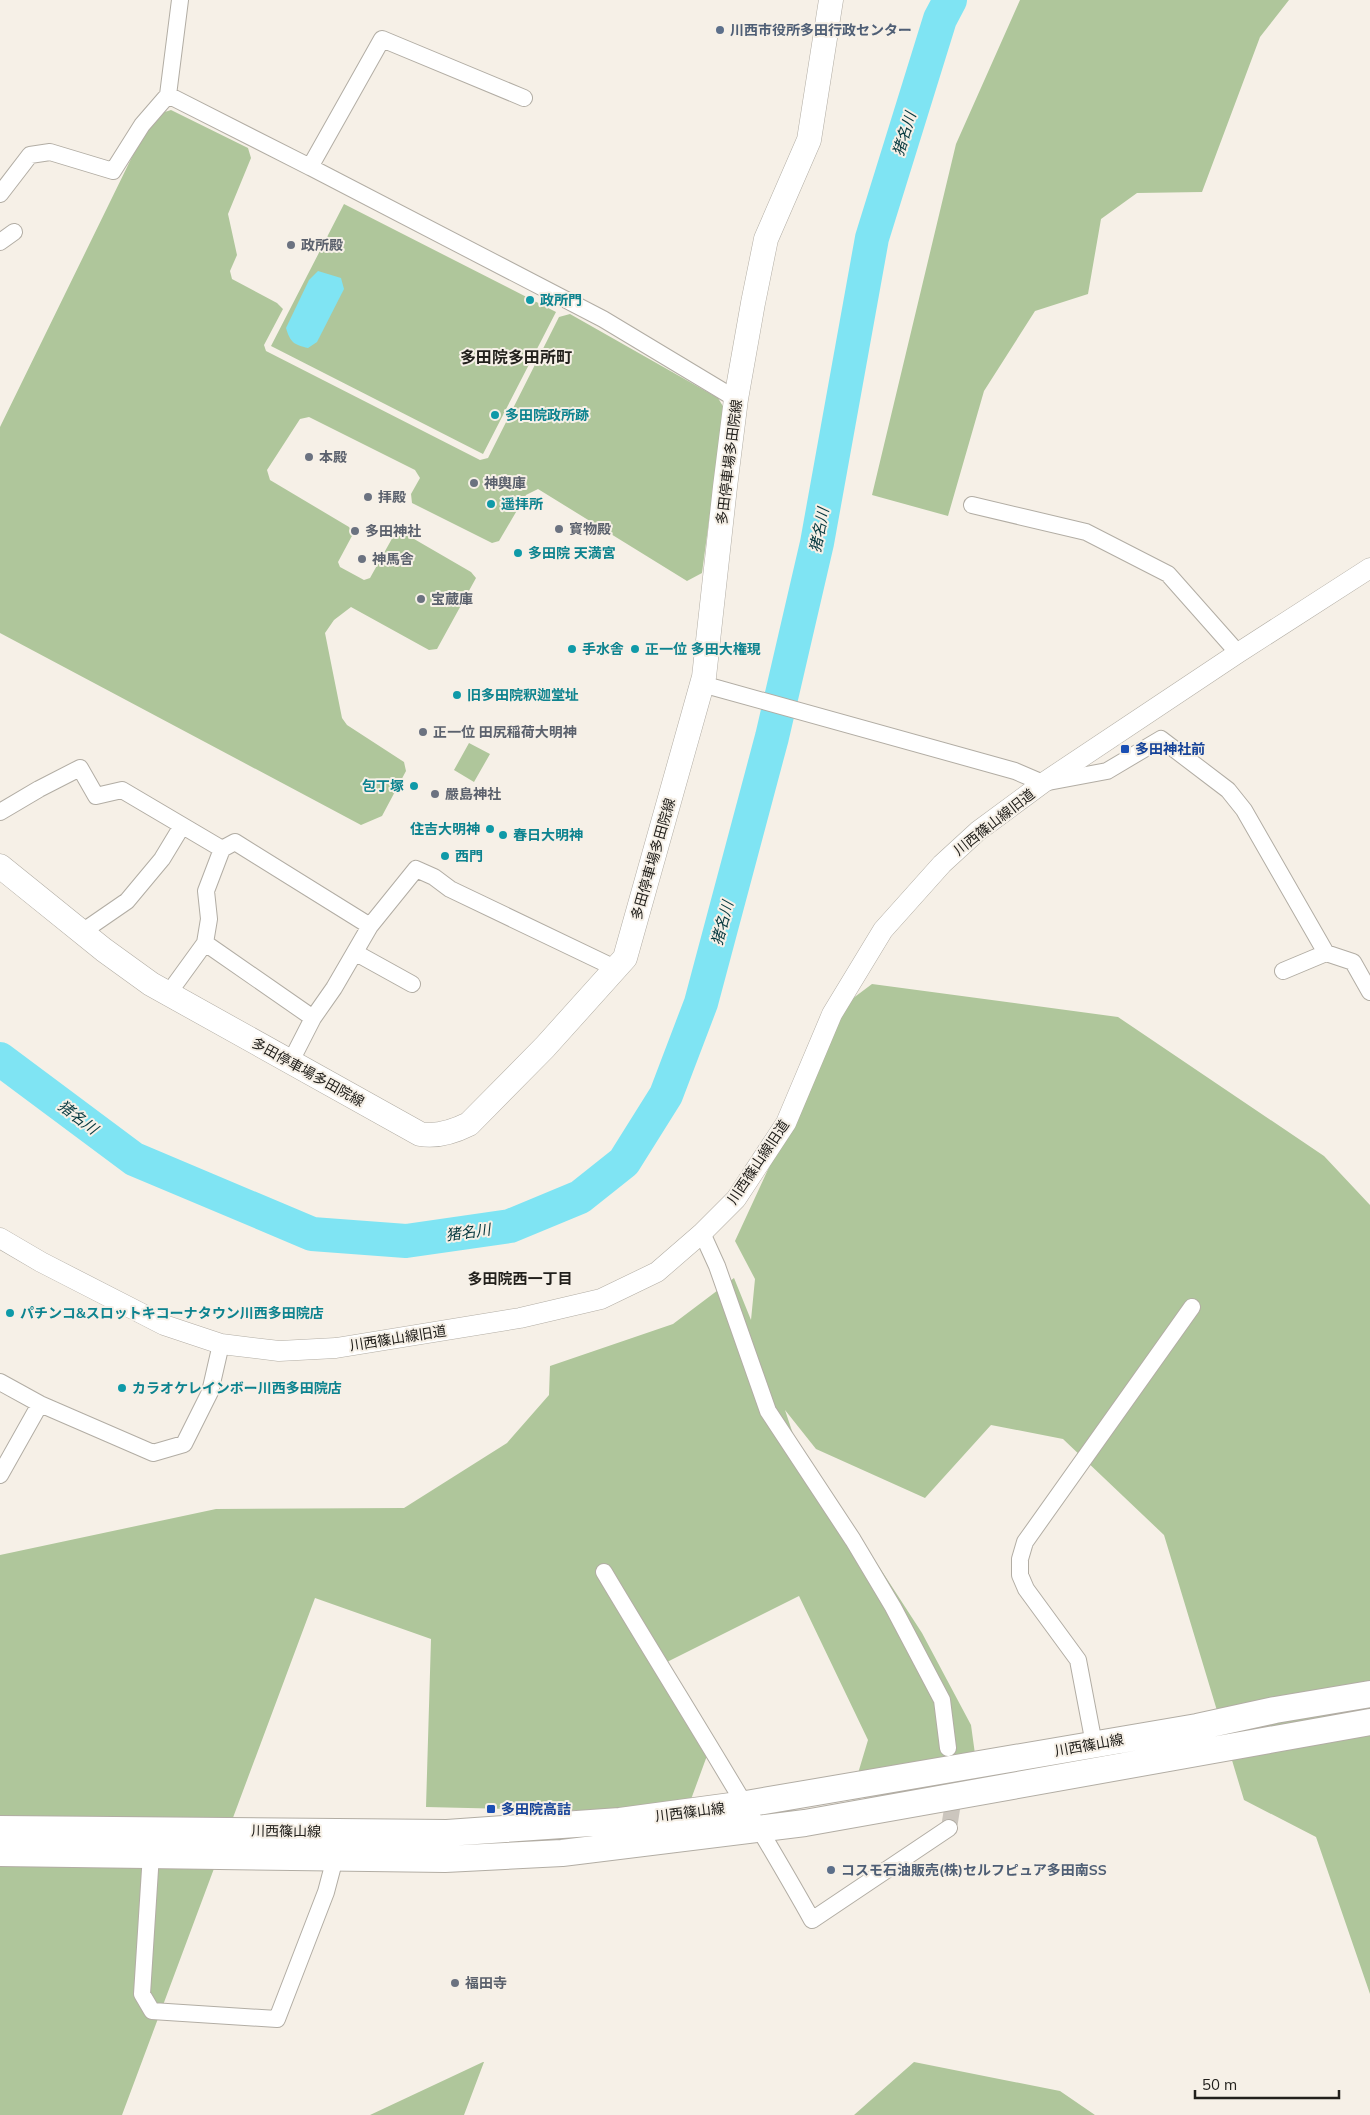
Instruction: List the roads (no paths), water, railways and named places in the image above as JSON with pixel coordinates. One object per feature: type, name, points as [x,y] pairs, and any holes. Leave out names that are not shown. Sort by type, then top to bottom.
[{"type":"main road","name":"多田停車場多田院線","points":[[0,866],[82,932],[168,994],[420,1134],[429,1136],[458,1129],[469,1124],[524,1068],[625,958],[702,684],[736,399],[766,239],[809,140],[831,0]]},
{"type":"main road","name":"川西篠山線","points":[[0,1828],[447,1833],[620,1821],[746,1804],[1197,1727],[1275,1710],[1370,1694]]},
{"type":"main road","name":"川西篠山線","points":[[0,1853],[445,1859],[562,1853],[762,1830],[1370,1722]]},
{"type":"street","points":[[0,194],[30,155],[50,152],[113,171],[142,125],[168,95],[180,0]]},
{"type":"street","points":[[310,167],[382,39],[524,98]]},
{"type":"street","points":[[168,95],[603,320],[736,399]]},
{"type":"street","points":[[0,242],[14,232]]},
{"type":"street","points":[[972,505],[1086,532],[1168,574],[1238,652]]},
{"type":"street","name":"川西篠山線旧道","points":[[0,1238],[41,1262],[164,1325],[222,1344],[280,1351],[336,1348],[520,1318],[601,1299],[657,1272],[702,1233],[736,1199],[786,1123],[832,1014],[883,930],[949,857],[978,830],[1043,783],[1238,652],[1370,568]]},
{"type":"street","points":[[702,684],[1015,771],[1043,783],[1107,771],[1161,740],[1228,790],[1244,810],[1326,952],[1352,962],[1365,973],[1370,992]]},
{"type":"street","points":[[0,812],[80,768],[96,796],[122,790],[222,849]]},
{"type":"street","points":[[82,932],[127,901],[162,859],[182,826]]},
{"type":"street","points":[[168,994],[205,943],[209,919],[206,891],[222,849],[235,842],[370,926]]},
{"type":"street","points":[[290,1063],[313,1018],[356,953],[370,926],[416,868],[434,877],[450,889],[616,969]]},
{"type":"street","points":[[205,943],[313,1018]]},
{"type":"street","points":[[1283,971],[1326,952]]},
{"type":"street","points":[[356,953],[412,984]]},
{"type":"street","points":[[702,1233],[717,1266],[768,1411],[853,1540],[893,1607],[942,1700],[948,1748]]},
{"type":"street","points":[[1094,1744],[1078,1660],[1026,1589],[1020,1575],[1020,1559],[1026,1542],[1192,1307]]},
{"type":"street","points":[[0,1382],[40,1404],[153,1453],[184,1444],[210,1392],[222,1344]]},
{"type":"street","points":[[0,1475],[40,1404]]},
{"type":"street","points":[[604,1572],[762,1830],[812,1920],[949,1828]]},
{"type":"street","points":[[151,1854],[142,1994],[152,2011],[277,2019],[326,1892],[335,1858]]},
{"type":"water","points":[[318,271],[341,278],[344,289],[317,342],[308,348],[293,342],[286,328],[309,280]]},
{"type":"waterway","name":"猪名川","points":[[0,1059],[134,1159],[312,1234],[406,1241],[510,1226],[580,1197],[624,1162],[666,1095],[701,1003],[772,737],[817,543],[872,238],[940,19],[950,0]]},
{"type":"tunnel","points":[[948,1760],[952,1809],[949,1828]]},
{"type":"place","name":"川西市役所多田行政センター","points":[[720,30]]},
{"type":"place","name":"政所殿","points":[[291,245]]},
{"type":"place","name":"政所門","points":[[530,300]]},
{"type":"place","name":"多田院政所跡","points":[[495,415]]},
{"type":"place","name":"本殿","points":[[309,457]]},
{"type":"place","name":"神輿庫","points":[[474,483]]},
{"type":"place","name":"拝殿","points":[[368,497]]},
{"type":"place","name":"遥拝所","points":[[491,504]]},
{"type":"place","name":"寳物殿","points":[[559,529]]},
{"type":"place","name":"多田神社","points":[[355,531]]},
{"type":"place","name":"多田院 天満宮","points":[[518,553]]},
{"type":"place","name":"神馬舎","points":[[362,559]]},
{"type":"place","name":"宝蔵庫","points":[[421,599]]},
{"type":"place","name":"手水舎","points":[[572,649]]},
{"type":"place","name":"正一位 多田大権現","points":[[635,649]]},
{"type":"place","name":"旧多田院釈迦堂址","points":[[457,695]]},
{"type":"place","name":"正一位 田尻稲荷大明神","points":[[423,732]]},
{"type":"place","name":"多田神社前","points":[[1125,749]]},
{"type":"place","name":"包丁塚","points":[[414,786]]},
{"type":"place","name":"嚴島神社","points":[[435,794]]},
{"type":"place","name":"住吉大明神","points":[[490,829]]},
{"type":"place","name":"春日大明神","points":[[503,835]]},
{"type":"place","name":"西門","points":[[445,856]]},
{"type":"place","name":"パチンコ&スロットキコーナタウン川西多田院店","points":[[10,1313]]},
{"type":"place","name":"カラオケレインボー川西多田院店","points":[[122,1388]]},
{"type":"place","name":"多田院高詰","points":[[491,1809]]},
{"type":"place","name":"コスモ石油販売(株)セルフピュア多田南SS","points":[[831,1870]]},
{"type":"place","name":"福田寺","points":[[455,1983]]},
{"type":"district","name":"多田院多田所町","points":[[516,357]]},
{"type":"district","name":"多田院西一丁目","points":[[520,1278]]}]
